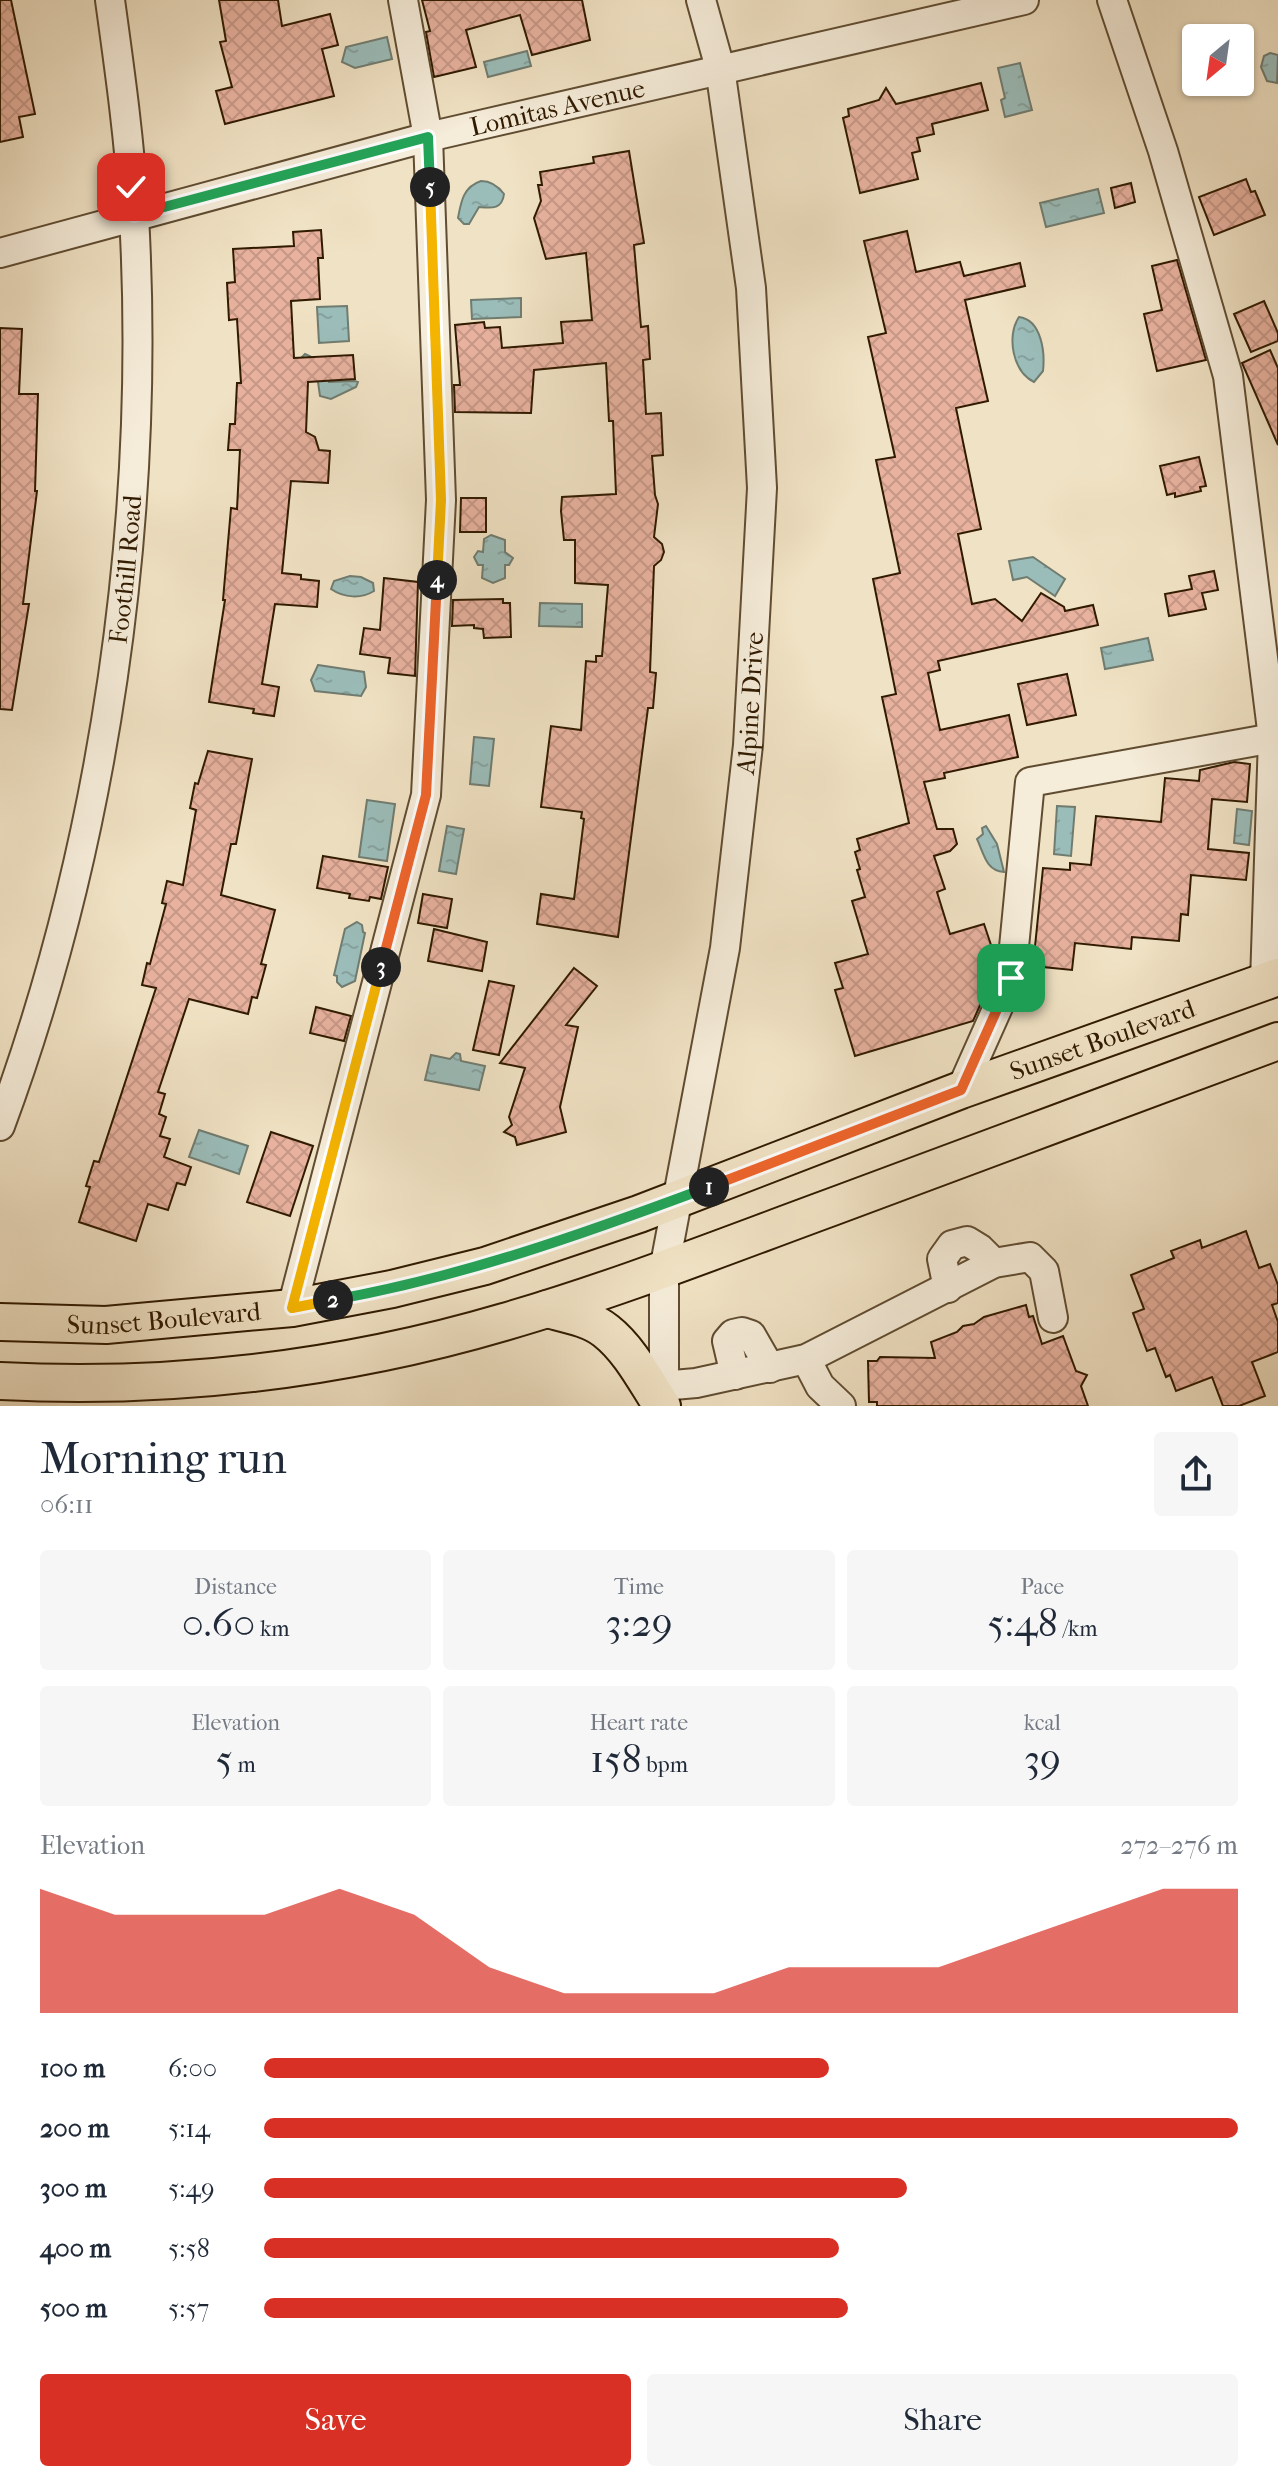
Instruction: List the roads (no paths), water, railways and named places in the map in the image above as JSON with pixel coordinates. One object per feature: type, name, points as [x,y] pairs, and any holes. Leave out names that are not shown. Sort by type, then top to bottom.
[{"type":"main road","name":"Sunset Boulevard","points":[[0,1322],[106,1325],[292,1308],[392,1289],[485,1266],[578,1236],[961,1090],[1272,979]]},
{"type":"main road","points":[[0,1381],[112,1383],[201,1378],[301,1367],[406,1347],[547,1309],[664,1270],[1278,1041]]},
{"type":"main road","points":[[547,1309],[586,1320],[605,1330],[662,1399]]},
{"type":"street","name":"Foothill Road","points":[[0,1126],[39,1009],[66,913],[88,818],[120,626],[136,423],[134,215],[122,85],[110,0]]},
{"type":"street","points":[[292,1308],[426,795],[441,500],[428,137],[403,0]]},
{"type":"street","name":"Alpine Drive","points":[[662,1399],[664,1270],[725,948],[748,745],[762,488],[751,288],[720,68],[701,0]]},
{"type":"street","name":"Lomitas Avenue","points":[[0,253],[428,137],[1024,0]]},
{"type":"street","points":[[1112,0],[1163,151],[1228,376],[1273,738],[1272,979]]},
{"type":"street","points":[[961,1090],[1011,978],[1030,782],[1273,738]]},
{"type":"street","points":[[662,1399],[735,1375],[806,1359],[994,1263],[1030,1257],[1044,1271],[1053,1318]]},
{"type":"street","points":[[735,1375],[727,1341],[733,1334],[742,1332],[751,1335],[770,1368]]},
{"type":"street","points":[[806,1359],[820,1386],[841,1406]]},
{"type":"water","points":[[387,37],[392,59],[355,68],[342,62],[346,47]]},
{"type":"water","points":[[527,51],[531,66],[488,77],[484,62]]},
{"type":"water","points":[[1270,53],[1278,55],[1277,83],[1267,81],[1261,67],[1264,56]]},
{"type":"water","points":[[1020,63],[1032,110],[1005,117],[1001,100],[1005,98],[998,68]]},
{"type":"water","points":[[481,181],[497,186],[504,194],[503,199],[495,207],[479,207],[469,224],[464,224],[458,218],[462,201],[470,187]]},
{"type":"water","points":[[1098,189],[1104,213],[1046,227],[1040,203]]},
{"type":"water","points":[[521,298],[521,317],[472,319],[471,300]]},
{"type":"water","points":[[347,306],[349,341],[319,343],[317,307]]},
{"type":"water","points":[[1019,317],[1033,324],[1040,338],[1043,371],[1034,382],[1021,370],[1014,353],[1013,334]]},
{"type":"water","points":[[305,354],[328,365],[329,382],[355,381],[358,382],[356,387],[331,399],[320,396],[318,382],[299,360]]},
{"type":"water","points":[[491,535],[505,540],[505,552],[513,558],[509,565],[505,565],[505,578],[493,583],[482,578],[483,565],[478,565],[474,557],[478,551],[483,552],[484,539]]},
{"type":"water","points":[[1033,557],[1065,579],[1055,596],[1027,577],[1013,580],[1009,561]]},
{"type":"water","points":[[350,576],[373,583],[374,591],[352,596],[331,589],[334,581]]},
{"type":"water","points":[[540,603],[582,604],[582,627],[539,626]]},
{"type":"water","points":[[1148,638],[1153,660],[1105,669],[1101,648]]},
{"type":"water","points":[[318,665],[364,672],[366,687],[361,696],[315,691],[311,680]]},
{"type":"water","points":[[474,737],[494,739],[489,786],[470,784]]},
{"type":"water","points":[[367,800],[395,804],[387,861],[359,857]]},
{"type":"water","points":[[1057,806],[1075,807],[1071,856],[1054,854]]},
{"type":"water","points":[[1237,809],[1252,811],[1249,845],[1234,843]]},
{"type":"water","points":[[447,826],[464,829],[456,874],[439,871]]},
{"type":"water","points":[[986,826],[997,844],[1004,872],[989,865],[977,839]]},
{"type":"water","points":[[357,922],[365,933],[355,981],[342,987],[334,975],[345,929]]},
{"type":"water","points":[[456,1053],[460,1054],[461,1061],[485,1066],[479,1090],[425,1080],[431,1055],[450,1059]]},
{"type":"water","points":[[199,1130],[248,1146],[239,1174],[189,1157]]}]
